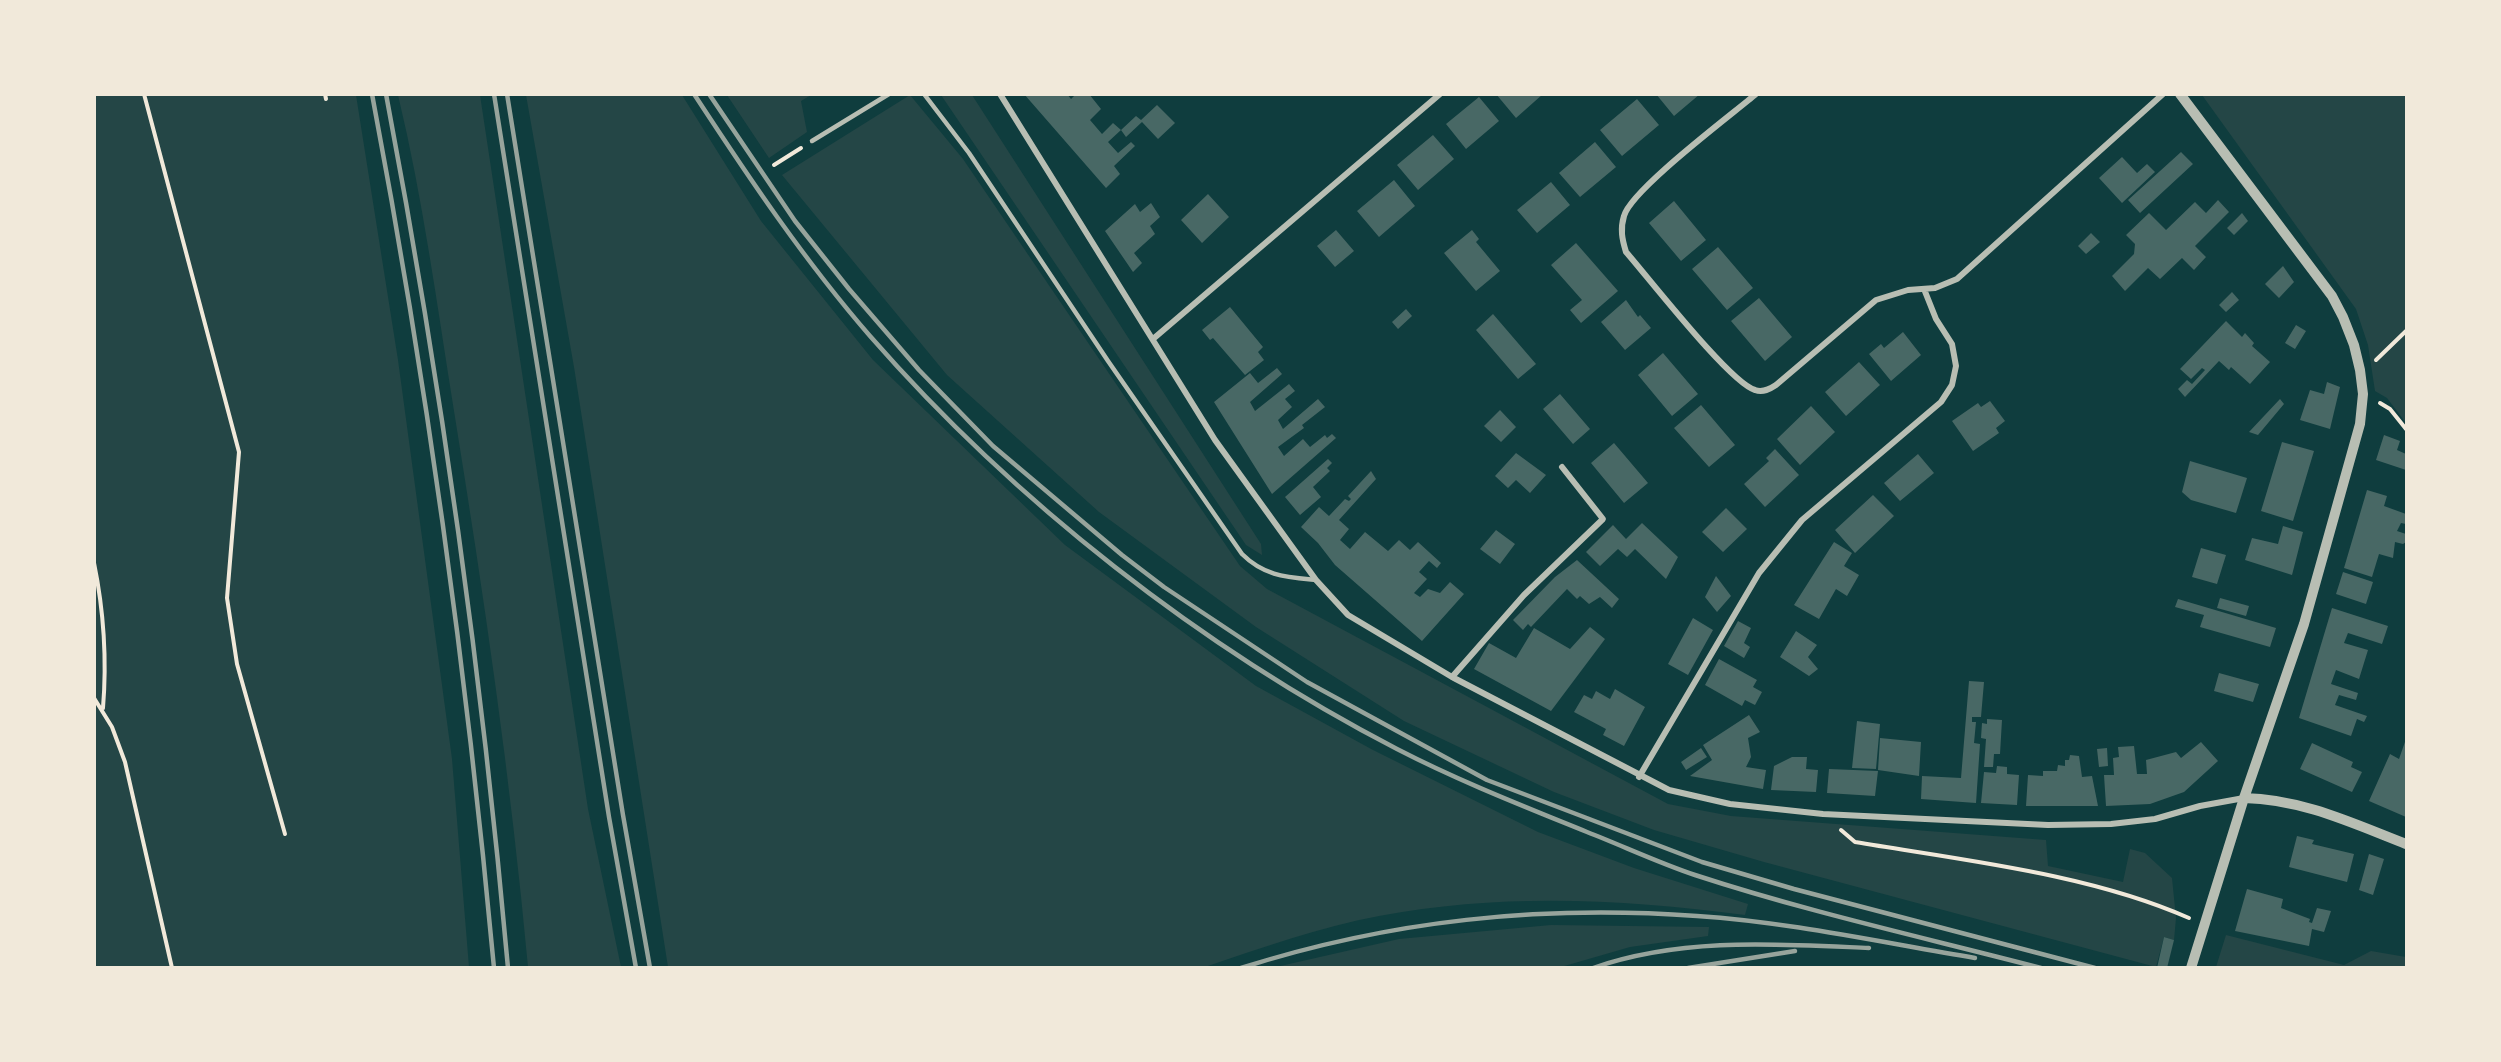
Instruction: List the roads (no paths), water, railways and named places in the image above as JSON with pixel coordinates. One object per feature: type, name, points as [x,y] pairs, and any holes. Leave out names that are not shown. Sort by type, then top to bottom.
[{"type":"street","points":[[1000,94],[1215,440],[1316,580],[1348,615],[1452,677],[1639,777],[1689,797],[1823,814],[2048,825],[2111,824],[2155,819],[2200,806],[2244,798],[2267,798],[2302,805],[2406,844]]},
{"type":"street","points":[[1153,339],[1440,94]]},
{"type":"street","points":[[1756,94],[1640,191],[1624,214],[1621,234],[1626,252],[1705,344],[1742,383],[1755,391],[1767,391],[1876,300],[1908,290],[1935,288],[1958,279],[2163,94]]},
{"type":"street","points":[[2180,94],[2332,296],[2354,345],[2363,394],[2360,424],[2304,624],[2244,798],[2191,968]]},
{"type":"street","points":[[1639,777],[1759,573],[1802,520],[1941,402],[1952,386],[1956,366],[1952,344],[1936,320],[1924,289]]},
{"type":"street","points":[[1452,677],[1524,595],[1603,519],[1562,467]]},
{"type":"lane","points":[[812,141],[889,94]]},
{"type":"lane","points":[[924,94],[969,153],[1108,361],[1242,554],[1255,567],[1272,575],[1316,580]]},
{"type":"railway","points":[[372,94],[410,311],[444,530],[471,748],[494,968]]},
{"type":"railway","points":[[386,94],[425,311],[458,530],[486,748],[508,968]]},
{"type":"railway","points":[[494,94],[609,817],[636,968]]},
{"type":"railway","points":[[507,94],[623,815],[650,968]]},
{"type":"railway","points":[[694,94],[756,187],[822,278],[870,336],[926,397],[1049,513],[1183,618],[1253,665],[1324,709],[1420,761],[1491,793],[1668,865],[1781,901],[2041,968]]},
{"type":"railway","points":[[709,94],[795,221],[849,289],[919,370],[993,446],[1122,555],[1164,587],[1307,682],[1487,780],[1702,862],[1794,889],[2095,968]]},
{"type":"railway","points":[[1241,968],[1354,938],[1410,928],[1466,920],[1580,913],[1638,913],[1732,919],[1801,928],[1975,958]]},
{"type":"railway","points":[[1593,968],[1627,958],[1695,947],[1765,944],[1869,948]]},
{"type":"railway","points":[[1688,968],[1795,951]]}]
